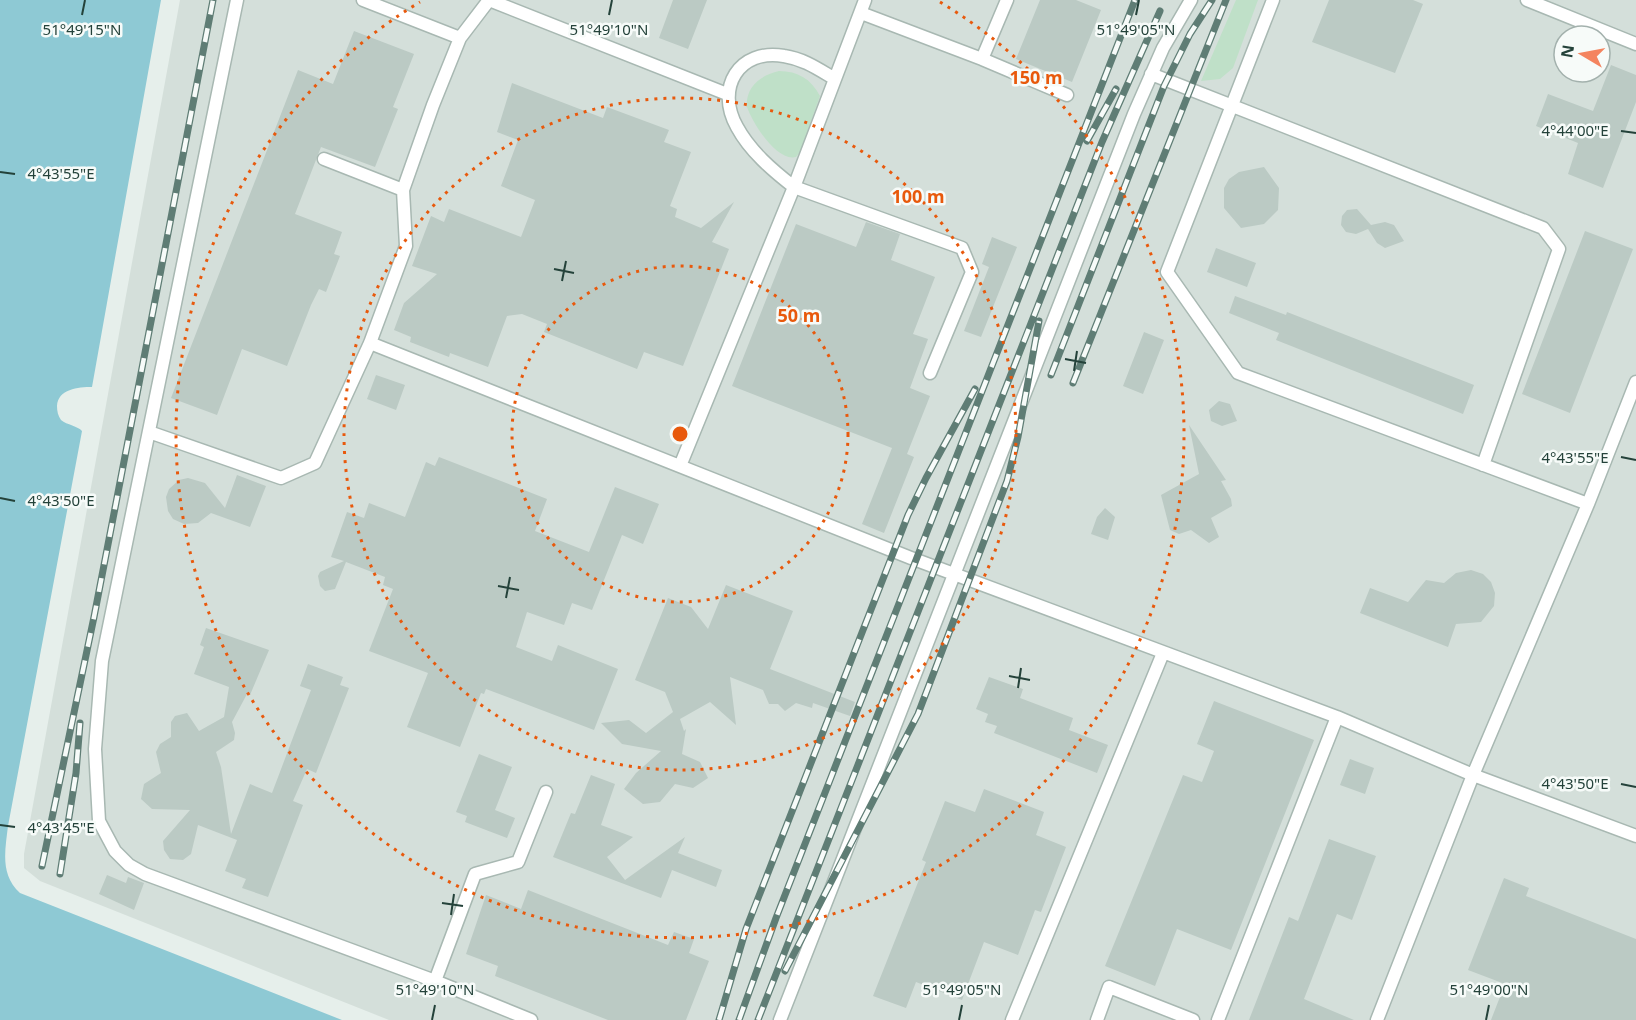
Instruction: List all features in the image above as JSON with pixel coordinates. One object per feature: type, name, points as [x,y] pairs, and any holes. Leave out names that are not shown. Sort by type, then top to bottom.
[{"type":"lane","points":[[237,0],[102,661],[95,749],[99,821],[115,851],[129,865],[145,874],[435,981],[531,1020]]},
{"type":"lane","points":[[363,0],[460,38]]},
{"type":"lane","points":[[148,432],[281,478],[315,463],[370,343],[406,246],[403,190],[433,105],[460,38],[489,0],[727,94]]},
{"type":"lane","points":[[680,466],[794,187],[865,0]]},
{"type":"lane","points":[[982,59],[1006,0]]},
{"type":"lane","points":[[780,1020],[953,572],[1151,74],[1191,0]]},
{"type":"lane","points":[[1273,0],[1167,272],[1238,373],[1588,504]]},
{"type":"lane","points":[[1527,0],[1636,44]]},
{"type":"lane","points":[[861,13],[982,59],[1067,95]]},
{"type":"lane","points":[[835,78],[803,60],[782,56],[760,56],[744,64],[732,78],[727,94],[733,118],[747,143],[772,170],[794,187],[962,248],[972,272],[930,373]]},
{"type":"lane","points":[[1151,74],[1543,228],[1559,249],[1483,465]]},
{"type":"lane","points":[[324,159],[403,190]]},
{"type":"lane","points":[[370,343],[911,558],[1336,717],[1473,775],[1636,836]]},
{"type":"lane","points":[[1377,1020],[1473,775],[1588,504],[1636,382]]},
{"type":"lane","points":[[1011,1020],[1163,653]]},
{"type":"lane","points":[[1218,1020],[1336,717]]},
{"type":"lane","points":[[435,981],[475,874],[518,862],[546,792]]},
{"type":"lane","points":[[1097,1020],[1109,987],[1193,1020]]},
{"type":"shaded area","points":[[180,0],[1636,0],[1636,1020],[389,1020],[40,881],[24,868],[24,854]]},
{"type":"green space","points":[[1236,0],[1258,0],[1233,68],[1220,79],[1201,81]]},
{"type":"green space","points":[[779,71],[803,77],[820,96],[800,152],[796,157],[781,154],[774,148],[760,132],[747,107],[749,94],[756,83]]},
{"type":"water","points":[[0,0],[161,0],[92,387],[70,390],[58,400],[58,413],[61,420],[82,431],[8,826],[5,862],[9,878],[20,893],[342,1020],[0,1020]]},
{"type":"building","points":[[673,0],[707,0],[688,49],[659,38]]},
{"type":"building","points":[[1040,0],[1076,0],[1101,10],[1072,82],[1016,59]]},
{"type":"building","points":[[1329,0],[1413,0],[1423,4],[1395,73],[1312,42]]},
{"type":"building","points":[[354,31],[414,54],[393,107],[398,109],[375,167],[321,147],[295,214],[342,232],[334,254],[340,256],[326,292],[319,289],[287,366],[242,349],[217,415],[171,398],[298,70],[333,84]]},
{"type":"building","points":[[1612,65],[1636,75],[1636,102],[1603,188],[1568,174],[1578,143],[1536,126],[1548,94],[1593,111],[1604,84],[1612,84]]},
{"type":"building","points":[[512,83],[603,118],[607,107],[669,130],[664,142],[691,152],[670,206],[677,209],[675,217],[701,228],[734,202],[712,242],[729,249],[683,366],[644,352],[637,369],[544,332],[547,324],[522,314],[507,316],[488,367],[450,353],[449,357],[410,342],[411,337],[394,330],[404,303],[437,274],[412,266],[431,216],[444,222],[449,209],[521,237],[535,200],[501,186],[518,140],[497,132]]},
{"type":"building","points":[[1264,167],[1279,188],[1278,210],[1264,224],[1241,228],[1224,208],[1224,188],[1229,179],[1239,172]]},
{"type":"building","points":[[1357,209],[1371,225],[1385,222],[1394,225],[1404,241],[1385,248],[1377,243],[1368,229],[1356,234],[1346,232],[1341,225],[1342,216],[1347,210]]},
{"type":"building","points":[[866,222],[900,234],[891,260],[935,277],[913,334],[928,339],[910,388],[930,396],[907,454],[914,457],[884,533],[862,524],[892,448],[732,386],[796,224],[856,247]]},
{"type":"building","points":[[1585,231],[1633,249],[1570,413],[1522,394]]},
{"type":"building","points":[[992,237],[1017,247],[981,337],[964,331],[989,267],[982,264]]},
{"type":"building","points":[[1216,248],[1256,263],[1247,287],[1207,272]]},
{"type":"building","points":[[1235,296],[1286,315],[1287,312],[1474,385],[1463,414],[1276,340],[1279,333],[1229,313]]},
{"type":"building","points":[[1144,332],[1164,340],[1143,394],[1123,386]]},
{"type":"building","points":[[376,375],[405,385],[396,410],[367,399]]},
{"type":"building","points":[[1219,401],[1230,404],[1237,421],[1222,426],[1211,421],[1209,410]]},
{"type":"building","points":[[1189,425],[1226,480],[1221,481],[1231,499],[1232,506],[1211,518],[1219,537],[1209,543],[1191,530],[1179,534],[1170,530],[1161,495],[1199,474]]},
{"type":"building","points":[[439,457],[547,499],[535,531],[589,552],[615,487],[659,504],[643,544],[622,535],[592,610],[572,603],[564,625],[527,612],[516,647],[552,661],[558,645],[618,669],[594,730],[486,689],[484,694],[481,693],[460,747],[407,727],[428,673],[369,651],[393,589],[383,585],[385,577],[346,562],[335,589],[325,591],[320,586],[318,576],[320,572],[344,561],[331,557],[347,512],[364,518],[369,503],[405,517],[426,462],[435,466]]},
{"type":"building","points":[[237,475],[266,486],[250,527],[211,513],[198,523],[184,524],[173,519],[168,511],[166,497],[169,489],[179,480],[188,478],[205,483],[225,508]]},
{"type":"building","points":[[1105,508],[1115,517],[1108,540],[1091,534],[1097,517]]},
{"type":"building","points":[[1471,570],[1483,574],[1491,582],[1495,593],[1494,606],[1481,622],[1456,624],[1448,647],[1360,613],[1370,588],[1408,602],[1426,580],[1444,583],[1456,573]]},
{"type":"building","points":[[726,585],[793,611],[770,669],[855,702],[850,716],[813,703],[812,708],[796,703],[785,711],[778,704],[769,704],[763,690],[730,677],[736,725],[710,702],[680,719],[684,731],[686,729],[682,754],[700,762],[708,778],[693,788],[675,784],[660,802],[643,804],[624,789],[636,773],[661,751],[622,744],[601,723],[629,720],[646,733],[673,712],[665,692],[635,680],[668,598],[691,607],[708,629]]},
{"type":"building","points":[[206,628],[269,650],[250,695],[247,694],[232,722],[234,740],[216,752],[221,767],[231,834],[250,784],[272,793],[311,690],[300,686],[308,664],[343,677],[340,685],[349,688],[316,773],[307,769],[293,801],[303,805],[268,897],[242,888],[246,879],[225,871],[237,840],[198,825],[191,854],[183,860],[170,859],[164,850],[163,841],[190,810],[152,809],[141,799],[144,784],[161,773],[156,752],[160,744],[171,737],[171,722],[175,716],[187,713],[199,731],[224,717],[229,687],[194,674],[204,647],[200,645]]},
{"type":"building","points":[[989,677],[1023,689],[1020,698],[1073,718],[1069,730],[1108,745],[1097,773],[994,733],[997,726],[985,722],[988,714],[976,709]]},
{"type":"building","points":[[1214,701],[1314,740],[1231,950],[1177,929],[1155,986],[1105,966],[1183,775],[1202,782],[1214,751],[1197,744]]},
{"type":"building","points":[[479,754],[512,767],[495,810],[515,818],[507,838],[465,822],[467,816],[456,812]]},
{"type":"building","points":[[1350,759],[1374,768],[1365,794],[1340,785]]},
{"type":"building","points":[[591,775],[615,784],[601,825],[633,837],[607,857],[625,880],[685,837],[678,853],[722,870],[716,887],[672,870],[661,898],[553,857],[571,813],[575,814]]},
{"type":"building","points":[[984,789],[1044,812],[1036,835],[1066,847],[1041,912],[1035,910],[1018,955],[984,942],[962,1000],[916,982],[906,1008],[873,996],[926,862],[922,860],[945,801],[975,812]]},
{"type":"building","points":[[1329,839],[1376,856],[1352,920],[1337,914],[1304,999],[1354,1020],[1249,1020],[1289,917],[1298,921]]},
{"type":"building","points":[[107,875],[126,883],[128,877],[144,883],[134,910],[99,894]]},
{"type":"building","points":[[1504,878],[1529,888],[1526,896],[1636,939],[1636,1020],[1491,1020],[1505,984],[1468,970]]},
{"type":"building","points":[[528,890],[668,945],[674,932],[694,939],[689,953],[709,961],[686,1020],[608,1020],[495,976],[498,966],[466,954],[486,895],[521,909]]},
{"type":"railway","points":[[42,866],[94,617],[213,0]]},
{"type":"railway","points":[[739,1020],[776,918],[1135,0]]},
{"type":"railway","points":[[1051,375],[1164,86],[1190,34],[1212,0]]},
{"type":"railway","points":[[1073,383],[1226,0]]},
{"type":"railway","points":[[758,1020],[1102,142],[1160,11]]},
{"type":"railway","points":[[1087,141],[1116,89]]},
{"type":"railway","points":[[785,971],[918,714],[1007,481],[1018,437],[1039,321]]},
{"type":"railway","points":[[719,1020],[746,929],[908,515],[975,389]]},
{"type":"railway","points":[[60,874],[76,773],[80,723]]}]
